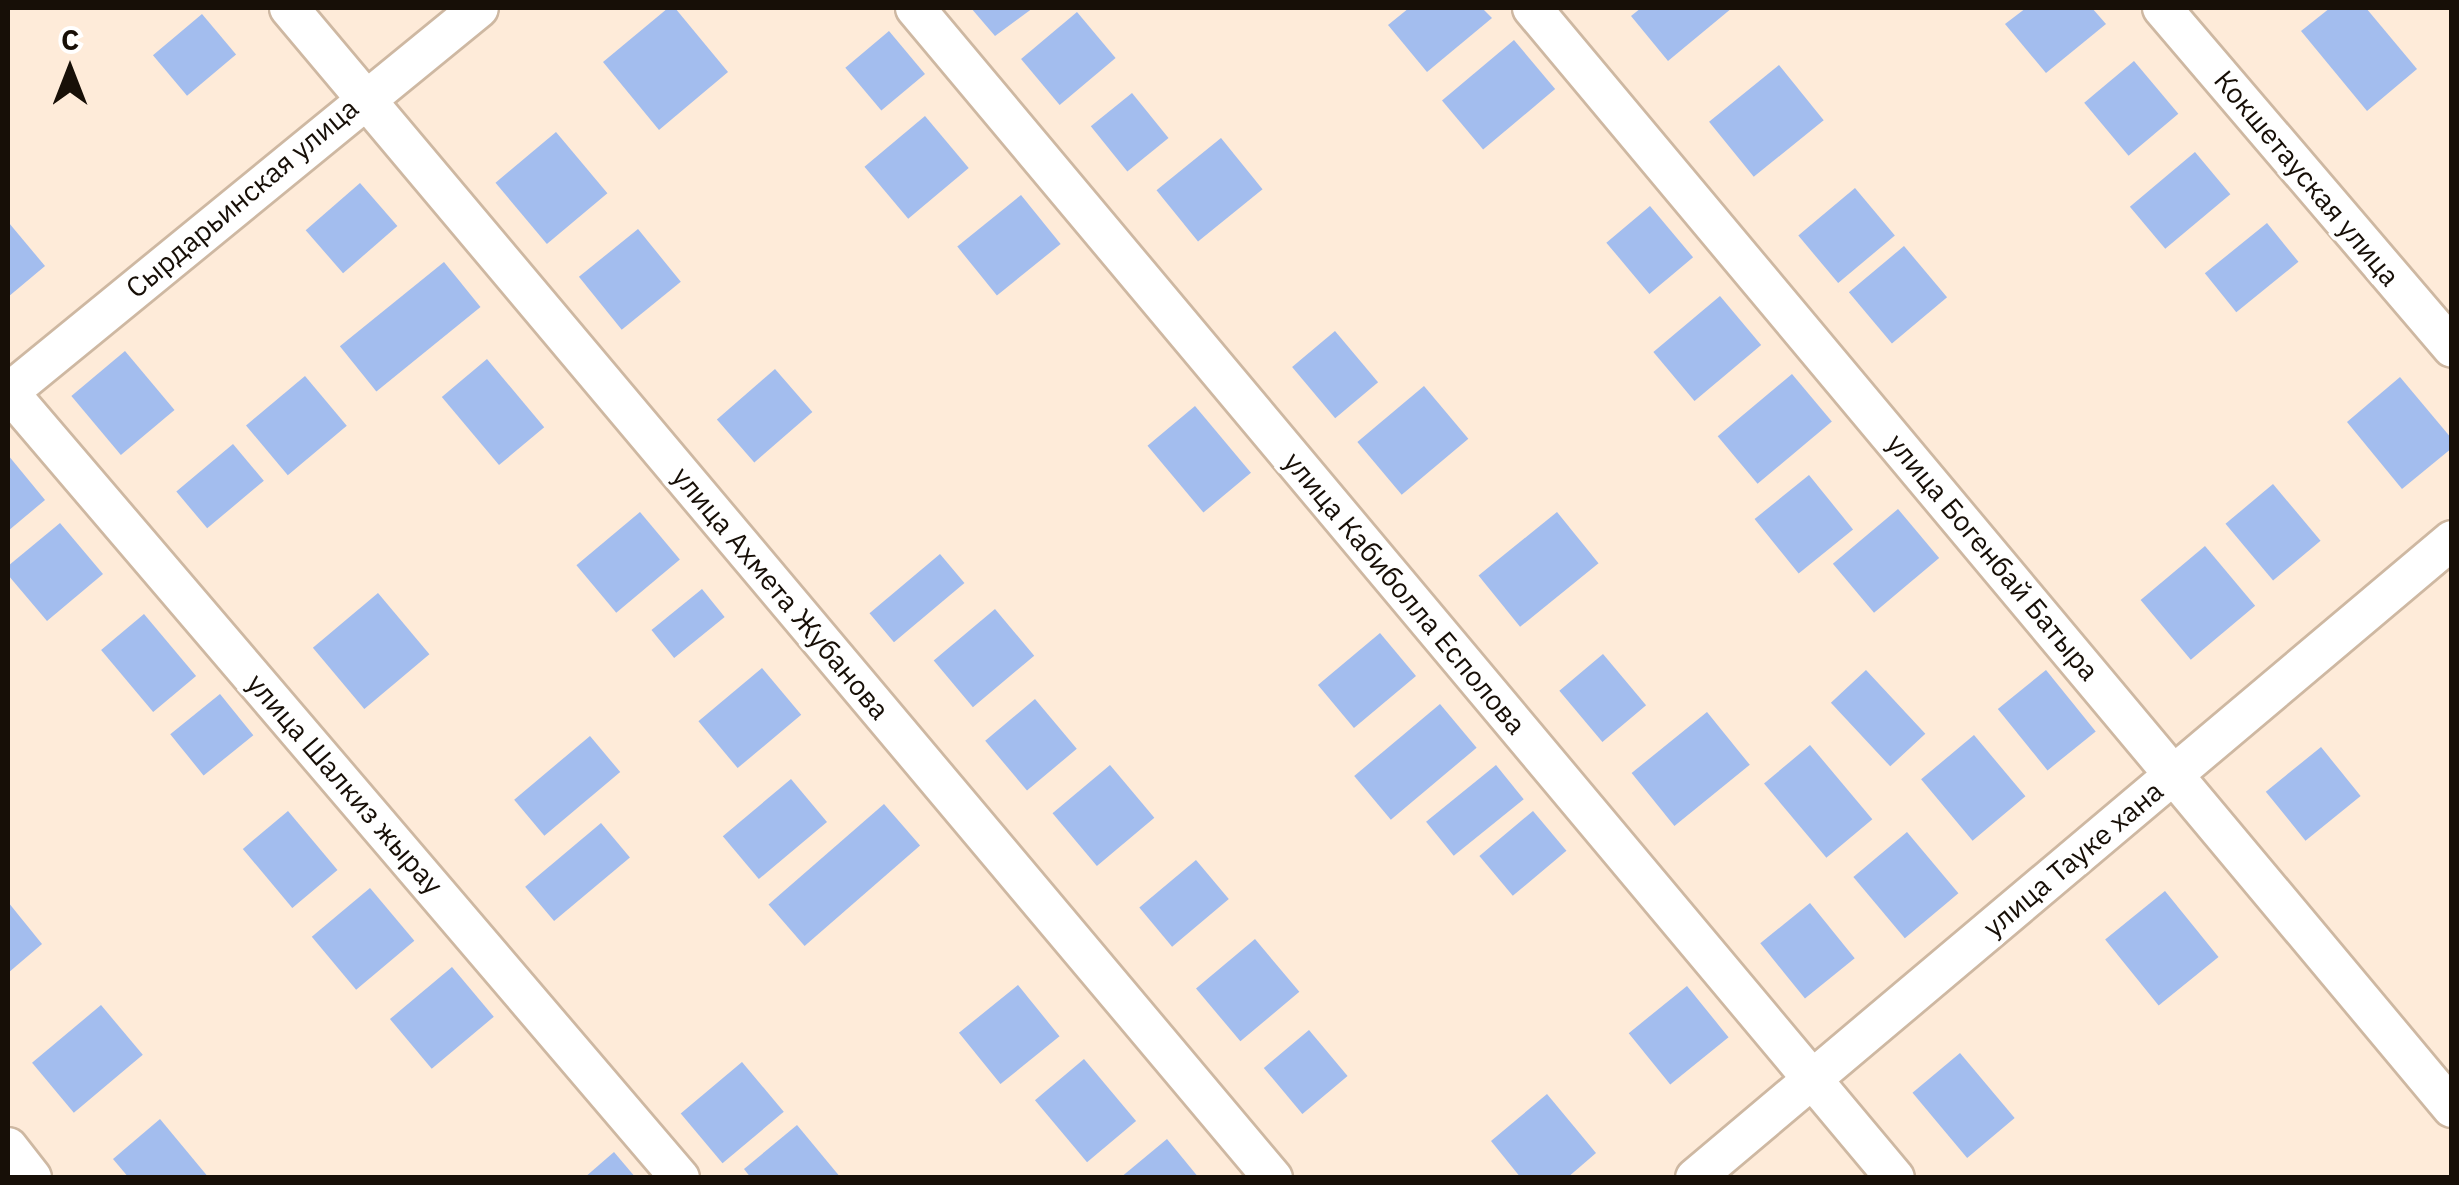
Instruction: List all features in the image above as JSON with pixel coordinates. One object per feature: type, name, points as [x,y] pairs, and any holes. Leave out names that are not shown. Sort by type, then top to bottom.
[{"type":"street","name":"улица Ахмета Жубанова","points":[[289,8],[1273,1178]]},
{"type":"street","name":"Сырдарьинская улица","points":[[8,392],[364,97],[478,8]]},
{"type":"street","name":"улица Кабиболла Есполова","points":[[916,8],[1895,1178]]},
{"type":"street","name":"улица Богенбай Батыра","points":[[1532,8],[2452,1108]]},
{"type":"street","name":"Кокшетауская улица","points":[[2162,8],[2452,348]]},
{"type":"street","name":"улица Шалкиз жырау","points":[[8,392],[680,1178]]},
{"type":"street","name":"улица Тауке хана","points":[[1695,1178],[2452,540]]},
{"type":"street","points":[[8,1147],[32,1178]]},
{"type":"building","points":[[668,8],[675,8],[728,72],[659,130],[603,62]]},
{"type":"building","points":[[971,8],[1033,8],[995,36]]},
{"type":"building","points":[[1409,8],[1482,8],[1492,18],[1427,72],[1388,25]]},
{"type":"building","points":[[1641,8],[1732,8],[1668,61],[1631,16]]},
{"type":"building","points":[[2026,8],[2092,8],[2106,24],[2046,73],[2005,24]]},
{"type":"building","points":[[2330,8],[2366,8],[2417,69],[2367,111],[2301,31]]},
{"type":"building","points":[[1077,12],[1116,58],[1060,105],[1021,59]]},
{"type":"building","points":[[202,14],[236,55],[187,96],[153,55]]},
{"type":"building","points":[[889,31],[925,74],[881,111],[845,68]]},
{"type":"building","points":[[1514,40],[1555,89],[1483,149],[1442,100]]},
{"type":"building","points":[[2134,61],[2178,114],[2129,156],[2084,103]]},
{"type":"building","points":[[1779,65],[1824,120],[1754,177],[1709,122]]},
{"type":"building","points":[[1132,93],[1169,138],[1127,171],[1091,126]]},
{"type":"building","points":[[925,116],[969,168],[908,219],[864,167]]},
{"type":"building","points":[[556,132],[607,193],[547,244],[495,183]]},
{"type":"building","points":[[1221,138],[1263,189],[1198,242],[1156,190]]},
{"type":"building","points":[[2195,152],[2230,194],[2165,249],[2130,207]]},
{"type":"building","points":[[360,183],[397,226],[343,273],[306,230]]},
{"type":"building","points":[[1855,188],[1895,235],[1838,283],[1798,236]]},
{"type":"building","points":[[1021,195],[1061,244],[997,296],[957,247]]},
{"type":"building","points":[[1650,206],[1693,257],[1649,294],[1606,243]]},
{"type":"building","points":[[2267,223],[2298,262],[2236,312],[2205,273]]},
{"type":"building","points":[[8,225],[45,266],[8,297]]},
{"type":"building","points":[[638,229],[681,282],[622,330],[579,277]]},
{"type":"building","points":[[1904,246],[1947,297],[1892,344],[1849,292]]},
{"type":"building","points":[[444,262],[481,307],[376,391],[340,346]]},
{"type":"building","points":[[1720,296],[1761,345],[1694,401],[1653,352]]},
{"type":"building","points":[[1335,331],[1378,382],[1335,418],[1292,367]]},
{"type":"building","points":[[125,351],[174,410],[121,455],[71,396]]},
{"type":"building","points":[[487,359],[544,427],[499,465],[442,397]]},
{"type":"building","points":[[775,369],[812,412],[754,463],[717,420]]},
{"type":"building","points":[[1792,374],[1832,421],[1758,484],[1718,436]]},
{"type":"building","points":[[305,376],[347,426],[288,475],[246,425]]},
{"type":"building","points":[[2400,377],[2452,439],[2452,448],[2402,489],[2347,422]]},
{"type":"building","points":[[1424,386],[1468,439],[1402,495],[1357,442]]},
{"type":"building","points":[[1195,406],[1251,473],[1203,512],[1148,446]]},
{"type":"building","points":[[233,444],[264,481],[207,528],[176,492]]},
{"type":"building","points":[[8,455],[45,500],[8,531]]},
{"type":"building","points":[[1809,475],[1853,529],[1799,573],[1755,519]]},
{"type":"building","points":[[2273,484],[2321,541],[2273,581],[2226,524]]},
{"type":"building","points":[[1898,509],[1939,558],[1874,613],[1833,564]]},
{"type":"building","points":[[640,512],[680,559],[616,613],[576,565]]},
{"type":"building","points":[[1557,512],[1599,563],[1520,627],[1479,576]]},
{"type":"building","points":[[60,523],[103,574],[47,621],[8,575],[8,566]]},
{"type":"building","points":[[2205,546],[2255,606],[2191,660],[2141,600]]},
{"type":"building","points":[[940,554],[964,583],[894,642],[870,613]]},
{"type":"building","points":[[702,589],[725,617],[674,658],[651,630]]},
{"type":"building","points":[[378,593],[429,654],[364,709],[313,648]]},
{"type":"building","points":[[995,609],[1034,656],[973,707],[934,660]]},
{"type":"building","points":[[144,614],[196,676],[153,712],[101,650]]},
{"type":"building","points":[[1380,633],[1416,676],[1354,728],[1318,685]]},
{"type":"building","points":[[1603,654],[1646,705],[1602,742],[1559,691]]},
{"type":"building","points":[[762,668],[801,715],[738,768],[698,721]]},
{"type":"building","points":[[1866,670],[1925,734],[1890,766],[1831,703]]},
{"type":"building","points":[[2046,670],[2096,731],[2048,770],[1998,709]]},
{"type":"building","points":[[220,694],[253,735],[204,775],[170,734]]},
{"type":"building","points":[[1035,699],[1077,749],[1027,791],[985,741]]},
{"type":"building","points":[[1440,704],[1477,748],[1391,820],[1354,776]]},
{"type":"building","points":[[1707,712],[1750,765],[1674,826],[1632,773]]},
{"type":"building","points":[[1974,735],[2025,796],[1973,841],[1921,779]]},
{"type":"building","points":[[590,736],[620,772],[544,836],[514,800]]},
{"type":"building","points":[[1810,745],[1872,819],[1826,858],[1764,784]]},
{"type":"building","points":[[2321,747],[2361,796],[2305,841],[2266,792]]},
{"type":"building","points":[[1110,765],[1154,818],[1097,866],[1053,813]]},
{"type":"building","points":[[1496,765],[1524,799],[1454,856],[1426,822]]},
{"type":"building","points":[[791,779],[827,822],[759,879],[723,836]]},
{"type":"building","points":[[884,804],[920,846],[805,946],[769,904]]},
{"type":"building","points":[[288,811],[337,870],[292,908],[243,849]]},
{"type":"building","points":[[1533,811],[1566,851],[1513,896],[1479,856]]},
{"type":"building","points":[[601,823],[630,857],[554,921],[525,887]]},
{"type":"building","points":[[1907,832],[1958,893],[1905,938],[1853,877]]},
{"type":"building","points":[[1196,860],[1229,899],[1172,947],[1139,908]]},
{"type":"building","points":[[370,888],[414,941],[356,990],[312,937]]},
{"type":"building","points":[[2165,891],[2218,957],[2159,1006],[2105,939]]},
{"type":"building","points":[[8,902],[42,944],[8,973]]},
{"type":"building","points":[[1810,903],[1855,958],[1805,998],[1760,943]]},
{"type":"building","points":[[1255,939],[1299,992],[1240,1041],[1196,988]]},
{"type":"building","points":[[452,967],[494,1017],[432,1069],[390,1019]]},
{"type":"building","points":[[1018,985],[1060,1036],[1000,1084],[959,1033]]},
{"type":"building","points":[[1687,986],[1729,1037],[1670,1084],[1629,1033]]},
{"type":"building","points":[[101,1005],[143,1055],[74,1113],[32,1063]]},
{"type":"building","points":[[1309,1030],[1348,1076],[1302,1114],[1264,1068]]},
{"type":"building","points":[[1960,1053],[2015,1118],[1967,1158],[1913,1093]]},
{"type":"building","points":[[1084,1059],[1136,1121],[1087,1162],[1035,1100]]},
{"type":"building","points":[[742,1062],[784,1112],[722,1163],[681,1113]]},
{"type":"building","points":[[1547,1094],[1596,1153],[1567,1178],[1521,1178],[1491,1141]]},
{"type":"building","points":[[160,1119],[209,1178],[129,1178],[113,1159]]},
{"type":"building","points":[[797,1125],[841,1178],[751,1178],[744,1169]]},
{"type":"building","points":[[1167,1139],[1199,1178],[1120,1178]]},
{"type":"building","points":[[614,1152],[636,1178],[584,1178]]}]
